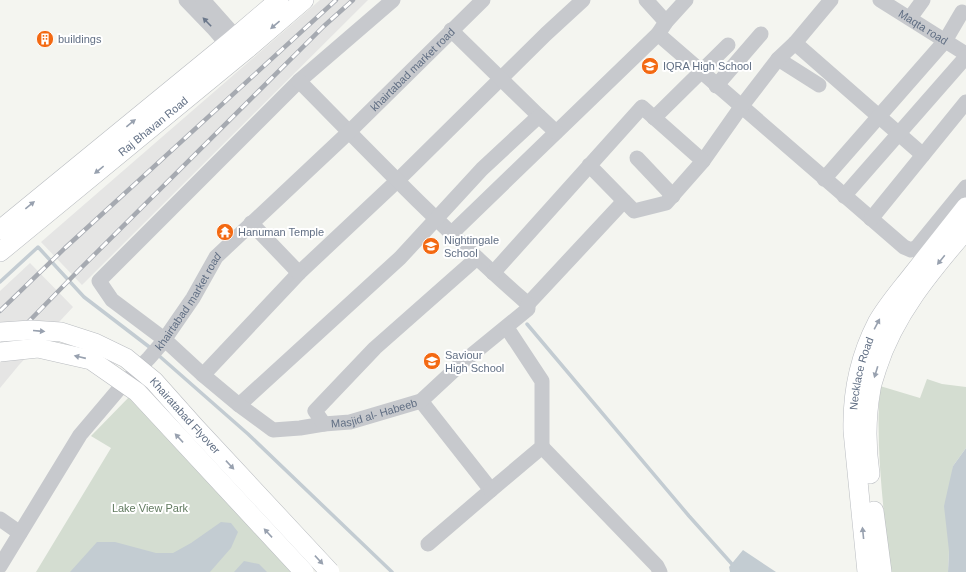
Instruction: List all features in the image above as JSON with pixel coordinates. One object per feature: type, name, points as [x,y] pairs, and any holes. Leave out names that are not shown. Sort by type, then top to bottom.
[{"type":"main road","name":"Raj Bhavan Road","points":[[0,252],[237,47],[279,0]]},
{"type":"main road","name":"Raj Bhavan Road","points":[[0,230],[237,47],[304,0]]},
{"type":"main road","name":"Necklace Road","points":[[868,572],[852,431],[852,412],[859,373],[866,349],[878,322],[892,300],[966,207]]},
{"type":"main road","name":"Necklace Road","points":[[882,572],[868,456],[869,403],[871,388],[886,345],[914,294],[966,230]]},
{"type":"main road","name":"Khairatabad Flyover","points":[[0,332],[31,330],[61,332],[95,343],[126,358],[154,381],[330,572]]},
{"type":"main road","name":"Khairatabad Flyover","points":[[0,352],[38,348],[91,360],[137,392],[304,572]]},
{"type":"street","points":[[186,0],[214,29],[237,47]]},
{"type":"street","points":[[203,0],[237,47]]},
{"type":"street","points":[[393,0],[299,81],[397,181],[477,258],[528,304]]},
{"type":"street","name":"khairtabad market road","points":[[0,566],[80,435],[119,389],[163,341],[193,298],[216,257],[349,132],[483,0]]},
{"type":"street","points":[[203,375],[299,273],[397,181],[546,34],[583,0]]},
{"type":"street","points":[[646,0],[666,22]]},
{"type":"street","points":[[452,233],[658,34],[666,22],[686,0]]},
{"type":"street","points":[[589,165],[634,211],[666,203],[703,161],[741,107],[778,59],[795,42],[831,0]]},
{"type":"street","name":"Maqta road","points":[[880,0],[966,55]]},
{"type":"street","points":[[910,18],[923,0]]},
{"type":"street","points":[[824,179],[945,41],[962,12]]},
{"type":"street","points":[[451,30],[556,132]]},
{"type":"street","points":[[658,34],[716,86],[904,247],[911,250],[917,247],[966,187]]},
{"type":"street","points":[[716,86],[761,34]]},
{"type":"street","points":[[795,42],[923,155]]},
{"type":"street","points":[[654,118],[728,46]]},
{"type":"street","points":[[844,196],[966,55]]},
{"type":"street","points":[[778,59],[819,85]]},
{"type":"street","name":"Masjid al- Habeeb","points":[[299,81],[99,281],[112,300],[273,430],[350,422],[422,401],[463,362],[507,328],[528,309],[528,304],[624,201]]},
{"type":"street","points":[[871,219],[966,102]]},
{"type":"street","points":[[493,273],[642,107],[703,161]]},
{"type":"street","points":[[239,404],[400,258],[482,169],[539,116]]},
{"type":"street","points":[[637,158],[673,196]]},
{"type":"street","points":[[251,223],[299,273]]},
{"type":"street","points":[[324,424],[315,410],[375,348],[477,258]]},
{"type":"street","points":[[507,328],[542,381],[542,447],[657,566],[660,572]]},
{"type":"street","points":[[422,401],[491,490]]},
{"type":"street","points":[[428,544],[542,447]]},
{"type":"street","points":[[0,519],[20,533]]},
{"type":"shaded area","points":[[320,0],[368,0],[82,285],[41,242]]},
{"type":"shaded area","points":[[30,263],[73,307],[19,365],[0,388],[0,291]]},
{"type":"shaded area","points":[[966,448],[966,572],[948,572],[949,551],[944,506],[953,466]]},
{"type":"shaded area","points":[[221,522],[231,523],[238,532],[231,548],[210,572],[70,572],[97,542],[115,542],[156,553],[173,553],[191,543]]},
{"type":"shaded area","points":[[743,550],[776,572],[730,572],[729,567]]},
{"type":"shaded area","points":[[244,561],[259,564],[267,572],[234,572]]},
{"type":"green space","points":[[927,379],[942,384],[966,387],[966,448],[953,466],[948,572],[890,572],[879,456],[880,386],[920,398]]},
{"type":"green space","name":"Lake View Park","points":[[130,396],[295,572],[36,572],[111,448],[91,436]]},
{"type":"waterway","points":[[0,282],[38,247],[84,297],[152,349]]},
{"type":"waterway","points":[[527,324],[689,516],[739,572]]},
{"type":"waterway","points":[[157,354],[248,434],[392,572]]},
{"type":"railway","points":[[0,311],[65,248],[336,0]]},
{"type":"railway","points":[[0,351],[79,270],[324,26],[353,0]]},
{"type":"place","name":"buildings","points":[[45,39]]},
{"type":"place","name":"IQRA High School","points":[[650,66]]},
{"type":"place","name":"Hanuman Temple","points":[[225,232]]},
{"type":"place","name":"Nightingale School","points":[[431,246]]},
{"type":"place","name":"Saviour High School","points":[[432,361]]}]
